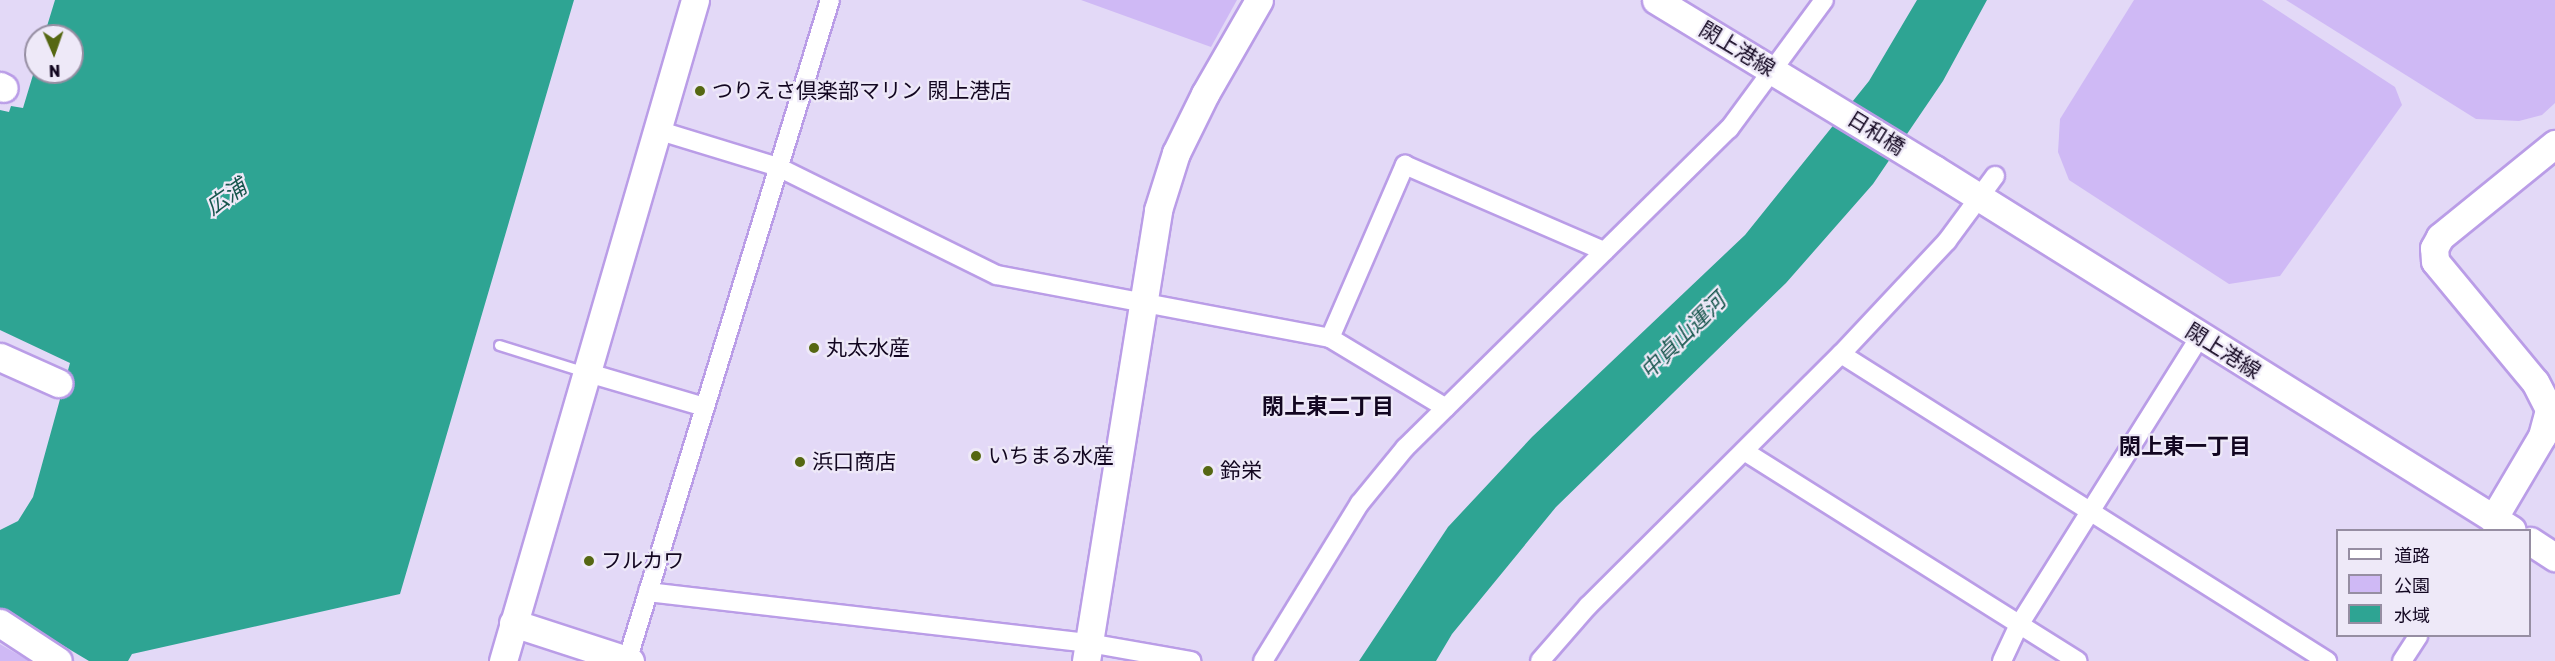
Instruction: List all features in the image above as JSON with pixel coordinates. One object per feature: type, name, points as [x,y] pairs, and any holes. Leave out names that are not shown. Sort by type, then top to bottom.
[{"type":"street","points":[[503,661],[585,372],[695,0]]},
{"type":"street","points":[[513,623],[628,660],[830,0]]},
{"type":"street","points":[[1087,652],[1158,210],[1176,153],[1205,94],[1259,0]]},
{"type":"street","name":"閖上港線","points":[[1656,0],[1818,98]]},
{"type":"street","points":[[1263,661],[1360,502],[1446,408],[1729,129],[1824,0]]},
{"type":"street","name":"日和橋","points":[[1818,98],[1934,169]]},
{"type":"street","points":[[657,130],[778,167],[997,275],[1143,300],[1330,338],[1446,408]]},
{"type":"street","points":[[2497,527],[2547,428],[2549,409],[2535,382],[2435,261],[2434,248],[2440,237],[2555,144]]},
{"type":"street","points":[[1330,338],[1405,165],[1604,251]]},
{"type":"street","name":"閖上港線","points":[[1934,169],[2497,527]]},
{"type":"street","points":[[1540,661],[1588,606],[1841,354],[1947,241],[1995,176]]},
{"type":"street","points":[[2001,661],[2019,625],[2200,337]]},
{"type":"street","points":[[1841,354],[2327,661]]},
{"type":"street","points":[[0,357],[58,383]]},
{"type":"street","points":[[585,372],[705,406]]},
{"type":"street","points":[[1744,450],[2077,661]]},
{"type":"street","points":[[2531,542],[2555,557]]},
{"type":"street","points":[[648,592],[1087,652],[1191,661]]},
{"type":"street","points":[[0,623],[58,661]]},
{"type":"street","points":[[2402,661],[2417,637]]},
{"type":"lane","points":[[499,345],[585,372]]},
{"type":"green space","points":[[1081,0],[1237,0],[1211,47]]},
{"type":"green space","points":[[2134,0],[2262,0],[2395,87],[2402,105],[2280,276],[2229,284],[2069,180],[2058,152],[2060,119]]},
{"type":"green space","points":[[2286,0],[2555,0],[2555,103],[2542,115],[2519,121],[2476,119]]},
{"type":"green space","points":[[0,644],[29,661],[0,661]]},
{"type":"water","name":"広浦","points":[[55,0],[574,0],[400,594],[132,654],[128,661],[89,661],[0,608],[0,530],[18,521],[33,497],[70,363],[0,330],[0,110],[9,112],[11,106],[23,108],[30,84],[84,84],[84,24],[48,24]]},
{"type":"water","name":"中貞山運河","points":[[1917,0],[1987,0],[1943,81],[1873,184],[1786,283],[1556,507],[1452,634],[1436,661],[1359,661],[1448,527],[1532,437],[1745,235],[1869,81]]},
{"type":"place","name":"つりえさ倶楽部マリン 閖上港店","points":[[700,91]]},
{"type":"place","name":"丸太水産","points":[[814,348]]},
{"type":"place","name":"いちまる水産","points":[[976,456]]},
{"type":"place","name":"浜口商店","points":[[800,462]]},
{"type":"place","name":"鈴栄","points":[[1208,471]]},
{"type":"place","name":"フルカワ","points":[[589,561]]},
{"type":"district","name":"閖上東二丁目","points":[[1328,407]]},
{"type":"district","name":"閖上東一丁目","points":[[2185,447]]}]
